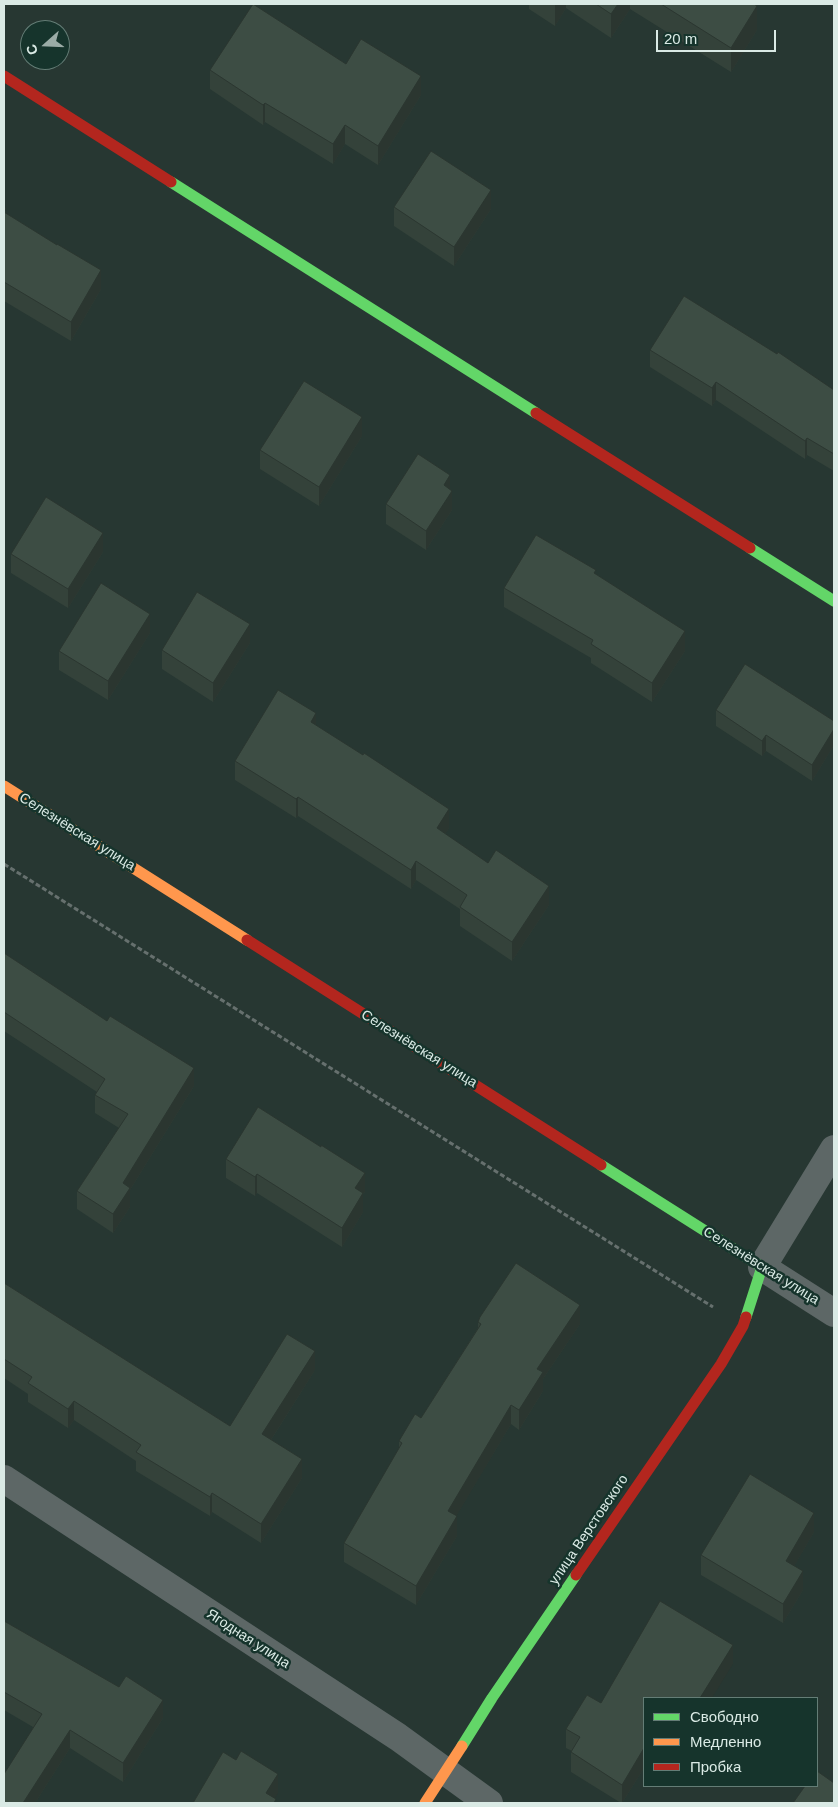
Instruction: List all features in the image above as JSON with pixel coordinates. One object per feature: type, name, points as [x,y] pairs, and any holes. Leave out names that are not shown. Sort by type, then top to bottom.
[{"type":"street","points":[[4,76],[834,601]]},
{"type":"street","name":"Селезнёвская улица","points":[[4,786],[834,1312]]},
{"type":"street","points":[[762,1267],[834,1149]]},
{"type":"street","name":"улица Верстовского","points":[[425,1803],[498,1690],[722,1364],[743,1326],[762,1267]]},
{"type":"street","name":"Ягодная улица","points":[[4,1479],[398,1737],[490,1803]]},
{"type":"path","points":[[4,864],[743,1326]]},
{"type":"building","points":[[253,4],[346,64],[361,39],[421,76],[378,146],[345,125],[333,144],[265,103],[263,105],[210,70]]},
{"type":"building","points":[[596,4],[618,4],[611,14]]},
{"type":"building","points":[[661,4],[754,4],[757,6],[731,48]]},
{"type":"building","points":[[431,151],[491,190],[454,247],[394,207]]},
{"type":"building","points":[[4,212],[101,270],[71,322],[4,282]]},
{"type":"building","points":[[684,296],[777,354],[778,352],[834,390],[834,454],[807,438],[805,441],[716,382],[712,388],[650,350]]},
{"type":"building","points":[[304,381],[362,417],[319,487],[260,450]]},
{"type":"building","points":[[418,454],[450,475],[444,485],[452,491],[426,531],[386,504]]},
{"type":"building","points":[[46,497],[103,533],[68,589],[11,554]]},
{"type":"building","points":[[536,535],[596,570],[594,573],[685,631],[652,683],[591,644],[593,640],[504,588]]},
{"type":"building","points":[[101,583],[150,614],[108,681],[59,651]]},
{"type":"building","points":[[197,592],[250,624],[213,683],[162,650]]},
{"type":"building","points":[[745,664],[834,721],[834,729],[812,765],[766,735],[762,741],[716,710]]},
{"type":"building","points":[[278,690],[316,713],[311,722],[363,755],[364,753],[449,809],[437,828],[488,863],[496,850],[549,886],[512,942],[460,907],[467,895],[416,861],[411,870],[298,797],[296,799],[235,761]]},
{"type":"building","points":[[4,953],[107,1021],[110,1016],[194,1068],[123,1183],[130,1188],[113,1214],[77,1191],[128,1114],[95,1095],[105,1079],[4,1012]]},
{"type":"building","points":[[258,1107],[365,1173],[355,1188],[363,1193],[342,1228],[257,1174],[255,1177],[226,1159]]},
{"type":"building","points":[[516,1263],[580,1305],[537,1369],[543,1372],[519,1410],[511,1405],[448,1511],[457,1516],[416,1586],[344,1543],[402,1443],[399,1441],[415,1414],[421,1418],[481,1324],[478,1322],[480,1317]]},
{"type":"building","points":[[4,1283],[230,1426],[287,1334],[315,1351],[262,1434],[302,1459],[261,1524],[212,1493],[210,1497],[136,1452],[141,1445],[74,1401],[68,1409],[28,1383],[32,1377],[4,1359]]},
{"type":"building","points":[[750,1474],[814,1513],[786,1561],[803,1571],[783,1604],[701,1555]]},
{"type":"building","points":[[660,1601],[733,1645],[701,1697],[643,1697],[643,1750],[622,1785],[571,1752],[580,1737],[566,1729],[587,1695],[601,1703]]},
{"type":"building","points":[[4,1621],[119,1687],[126,1676],[163,1700],[123,1763],[70,1730],[23,1803],[4,1803],[4,1774],[42,1714],[4,1692]]},
{"type":"building","points":[[241,1751],[278,1774],[266,1793],[276,1799],[274,1803],[193,1803],[223,1752],[236,1760]]},
{"type":"building","points":[[818,1772],[834,1783],[834,1803],[793,1803],[804,1787],[818,1787]]},
{"type":"traffic: fast","points":[[171,182],[536,413]]},
{"type":"traffic: fast","points":[[750,548],[834,601]]},
{"type":"traffic: fast","points":[[601,1165],[762,1267],[746,1317]]},
{"type":"traffic: fast","points":[[462,1746],[492,1698],[576,1575]]},
{"type":"traffic: slow","points":[[4,786],[247,940]]},
{"type":"traffic: slow","points":[[425,1803],[462,1746]]},
{"type":"traffic: jam","points":[[4,76],[171,182]]},
{"type":"traffic: jam","points":[[536,413],[750,548]]},
{"type":"traffic: jam","points":[[247,940],[601,1165]]},
{"type":"traffic: jam","points":[[576,1575],[721,1364],[743,1326],[746,1317]]}]
